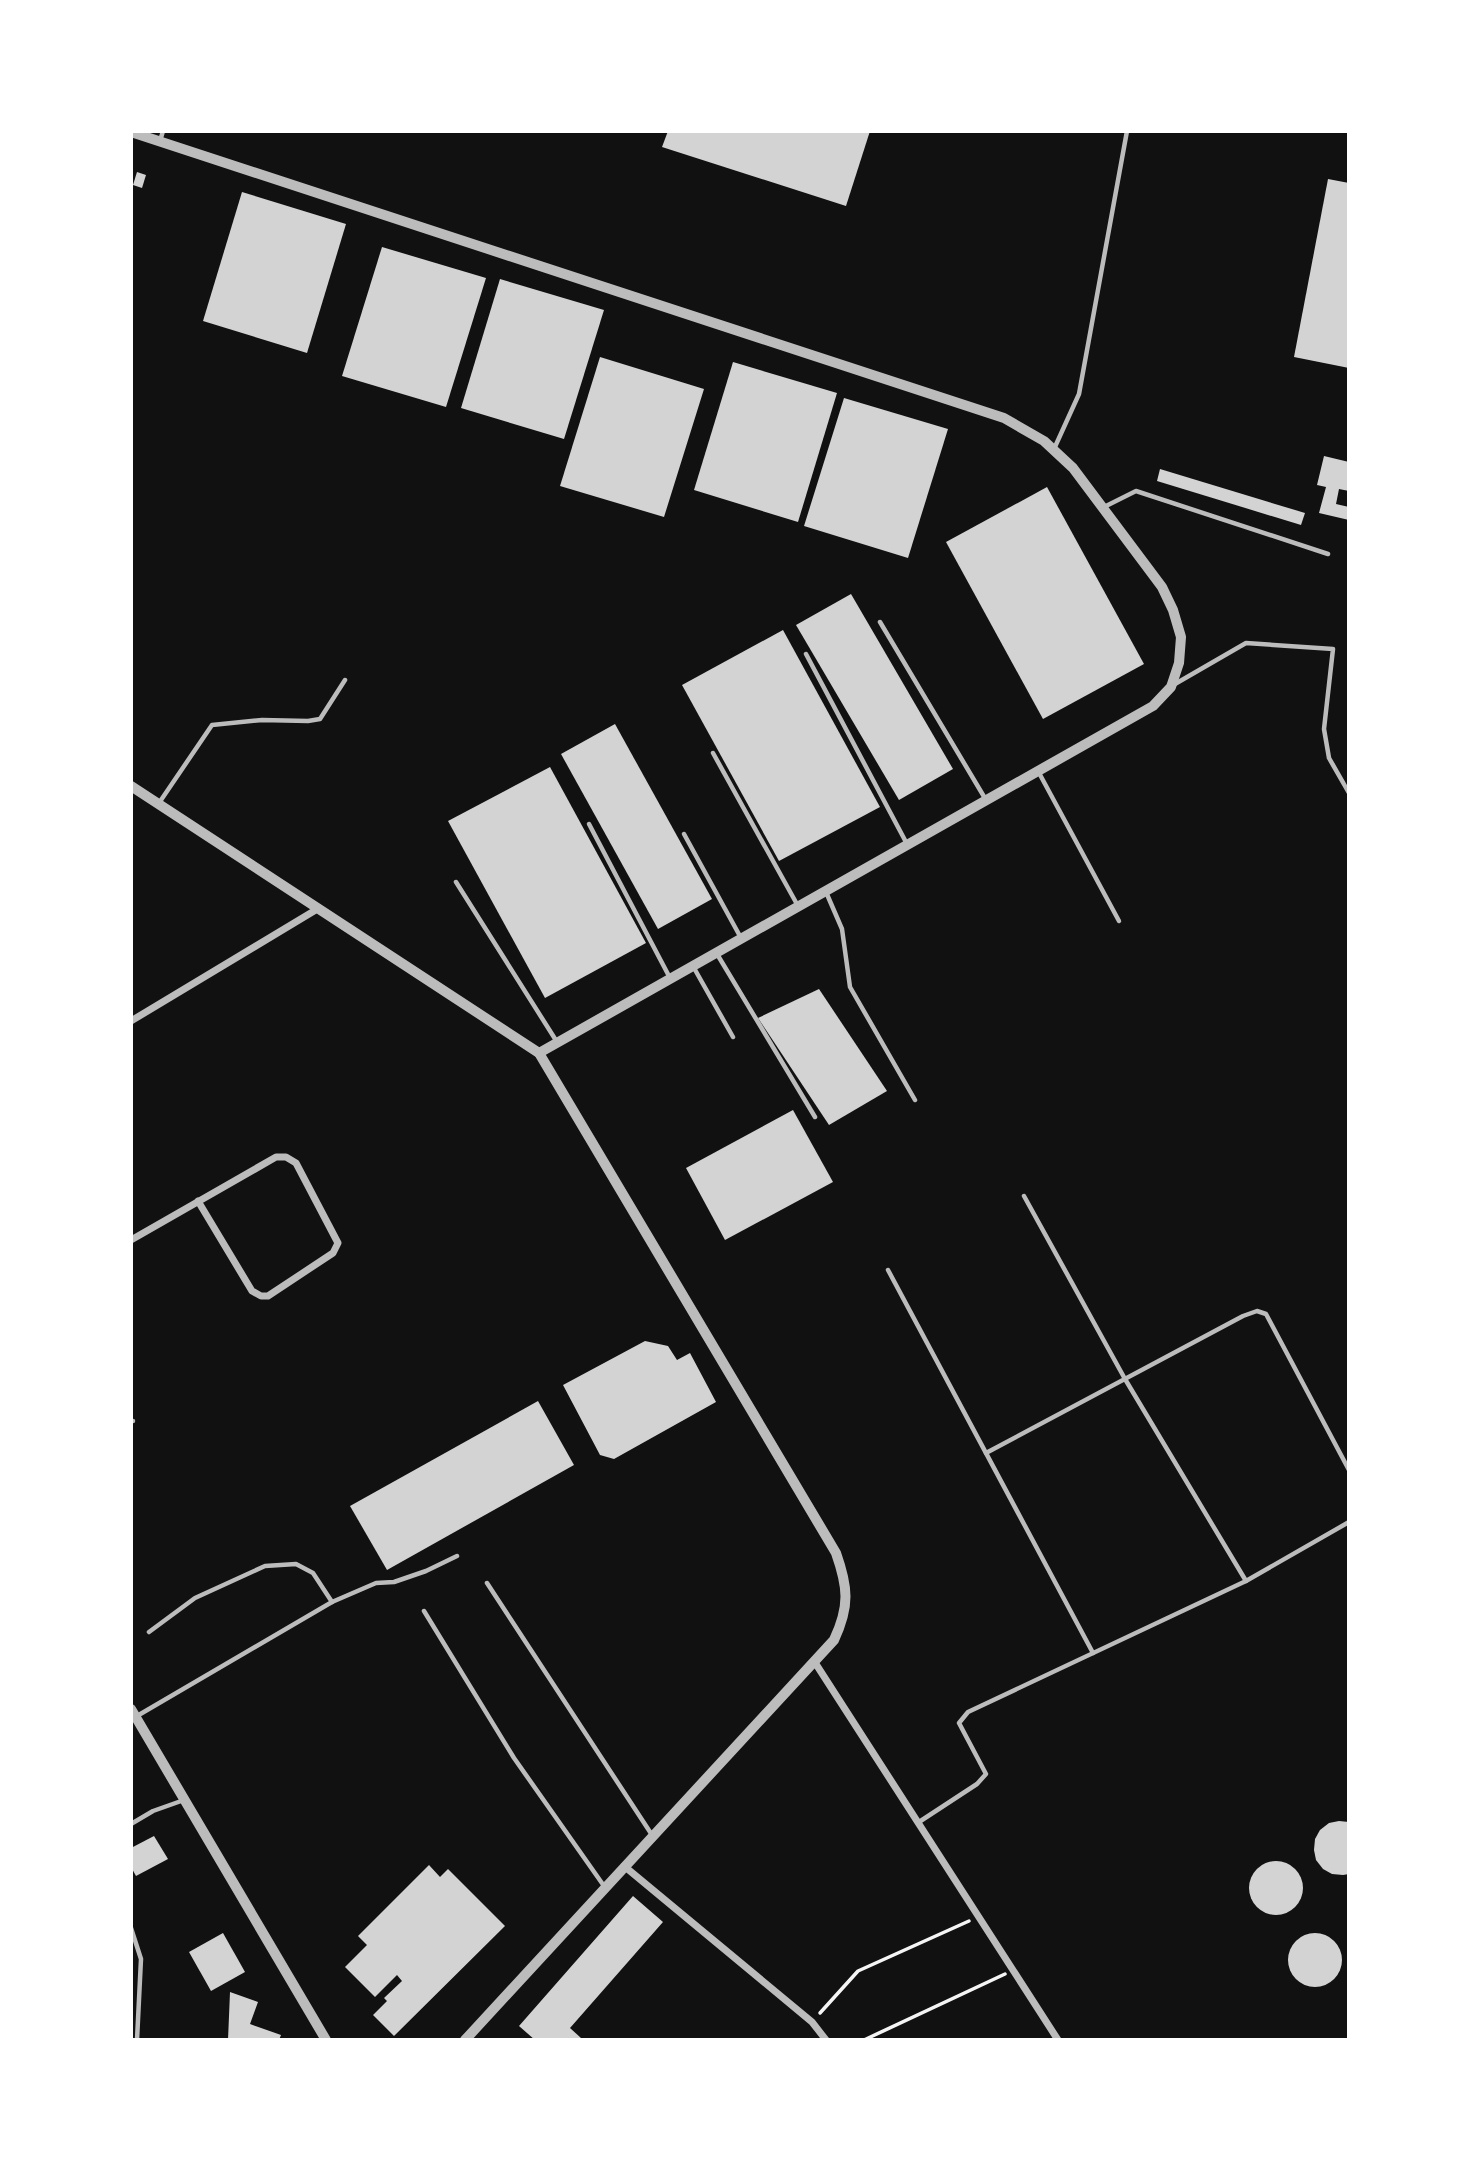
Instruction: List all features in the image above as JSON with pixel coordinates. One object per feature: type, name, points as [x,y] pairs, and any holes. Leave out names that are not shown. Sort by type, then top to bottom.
[{"type":"street","points":[[131,132],[162,136],[1004,418],[1045,441],[1073,468],[1162,587],[1173,610],[1181,637],[1179,663],[1171,687],[1153,706],[539,1053]]},
{"type":"street","points":[[131,786],[539,1053],[836,1553],[845,1580],[843,1622],[834,1640],[465,2040]]},
{"type":"street","points":[[131,1021],[319,908]]},
{"type":"street","points":[[131,1240],[198,1201],[276,1157],[286,1157],[296,1163],[338,1242],[337,1248],[268,1296],[261,1296],[252,1291],[198,1201]]},
{"type":"street","points":[[814,1661],[1058,2040]]},
{"type":"street","points":[[134,1713],[326,2040]]},
{"type":"street","points":[[624,1866],[812,2022],[827,2040]]},
{"type":"lane","points":[[1054,450],[1079,394],[1127,131]]},
{"type":"lane","points":[[1103,508],[1136,491],[1328,554]]},
{"type":"lane","points":[[880,622],[986,800]]},
{"type":"lane","points":[[1171,687],[1246,643],[1333,649],[1324,729],[1329,758],[1349,793]]},
{"type":"lane","points":[[806,654],[908,845]]},
{"type":"lane","points":[[159,804],[212,725],[262,720],[320,719],[345,680]]},
{"type":"lane","points":[[713,753],[798,907]]},
{"type":"lane","points":[[1038,771],[1119,921]]},
{"type":"lane","points":[[589,824],[671,979]]},
{"type":"lane","points":[[684,834],[741,939]]},
{"type":"lane","points":[[456,882],[557,1043]]},
{"type":"lane","points":[[826,891],[842,929],[850,987],[915,1100]]},
{"type":"lane","points":[[717,953],[815,1116]]},
{"type":"lane","points":[[693,966],[733,1037]]},
{"type":"lane","points":[[1024,1196],[1125,1379],[1246,1581]]},
{"type":"lane","points":[[888,1270],[1093,1653]]},
{"type":"lane","points":[[986,1453],[1257,1311],[1266,1314],[1349,1469]]},
{"type":"lane","points":[[919,1822],[977,1784],[986,1774],[959,1723],[968,1712],[1246,1581],[1349,1522]]},
{"type":"lane","points":[[134,1713],[332,1602],[376,1583],[394,1582],[426,1571],[457,1556]]},
{"type":"lane","points":[[149,1632],[195,1598],[265,1566],[296,1564],[313,1573],[332,1602]]},
{"type":"lane","points":[[487,1583],[652,1835]]},
{"type":"lane","points":[[424,1611],[514,1758],[605,1887]]},
{"type":"lane","points":[[131,1824],[153,1811],[185,1800]]},
{"type":"lane","points":[[131,1928],[141,1959],[137,2040]]},
{"type":"path","points":[[812,2022],[858,1971],[979,1916]]},
{"type":"path","points":[[864,2040],[1014,1970]]},
{"type":"building","points":[[668,131],[870,131],[846,206],[662,147]]},
{"type":"building","points":[[137,172],[146,175],[142,188],[133,185]]},
{"type":"building","points":[[1328,179],[1349,183],[1349,368],[1294,357]]},
{"type":"building","points":[[242,192],[346,224],[307,353],[203,321]]},
{"type":"building","points":[[382,247],[486,278],[446,407],[342,376]]},
{"type":"building","points":[[500,279],[604,310],[564,439],[461,408]]},
{"type":"building","points":[[600,357],[704,389],[664,517],[560,486]]},
{"type":"building","points":[[733,362],[837,393],[798,522],[694,490]]},
{"type":"building","points":[[844,398],[948,429],[908,558],[804,526]]},
{"type":"building","points":[[1324,456],[1349,462],[1349,491],[1339,489],[1336,504],[1349,507],[1349,520],[1319,513],[1326,487],[1317,485]]},
{"type":"building","points":[[1160,469],[1305,513],[1301,525],[1157,481]]},
{"type":"building","points":[[1047,487],[1144,664],[1043,719],[946,542]]},
{"type":"building","points":[[851,594],[953,769],[899,800],[796,625]]},
{"type":"building","points":[[783,630],[880,807],[779,861],[682,685]]},
{"type":"building","points":[[615,724],[712,899],[658,929],[561,754]]},
{"type":"building","points":[[550,767],[646,943],[545,998],[448,821]]},
{"type":"building","points":[[819,989],[887,1091],[829,1125],[758,1018]]},
{"type":"building","points":[[793,1110],[833,1182],[725,1240],[686,1168]]},
{"type":"building","points":[[645,1341],[668,1346],[677,1360],[690,1353],[716,1402],[614,1459],[600,1455],[563,1385]]},
{"type":"building","points":[[538,1401],[574,1465],[387,1570],[350,1506]]},
{"type":"building","points":[[1349,1822],[1349,1874],[1343,1875],[1332,1874],[1323,1869],[1316,1860],[1314,1850],[1315,1839],[1320,1830],[1329,1823]]},
{"type":"building","points":[[154,1836],[168,1859],[136,1876],[131,1867],[131,1848]]},
{"type":"building","points":[[1276,1861],[1295,1869],[1303,1888],[1295,1907],[1276,1915],[1257,1907],[1249,1888],[1257,1869]]},
{"type":"building","points":[[429,1865],[440,1877],[448,1869],[505,1926],[394,2036],[373,2015],[387,2001],[384,1998],[402,1981],[397,1975],[375,1997],[345,1967],[367,1945],[358,1936]]},
{"type":"building","points":[[633,1896],[663,1922],[570,2028],[580,2040],[535,2040],[519,2026]]},
{"type":"building","points":[[223,1933],[245,1972],[211,1991],[189,1952]]},
{"type":"building","points":[[1315,1933],[1334,1941],[1342,1960],[1334,1979],[1315,1987],[1296,1979],[1288,1960],[1296,1941]]},
{"type":"building","points":[[230,1992],[258,2002],[250,2024],[281,2035],[279,2040],[228,2040]]}]
